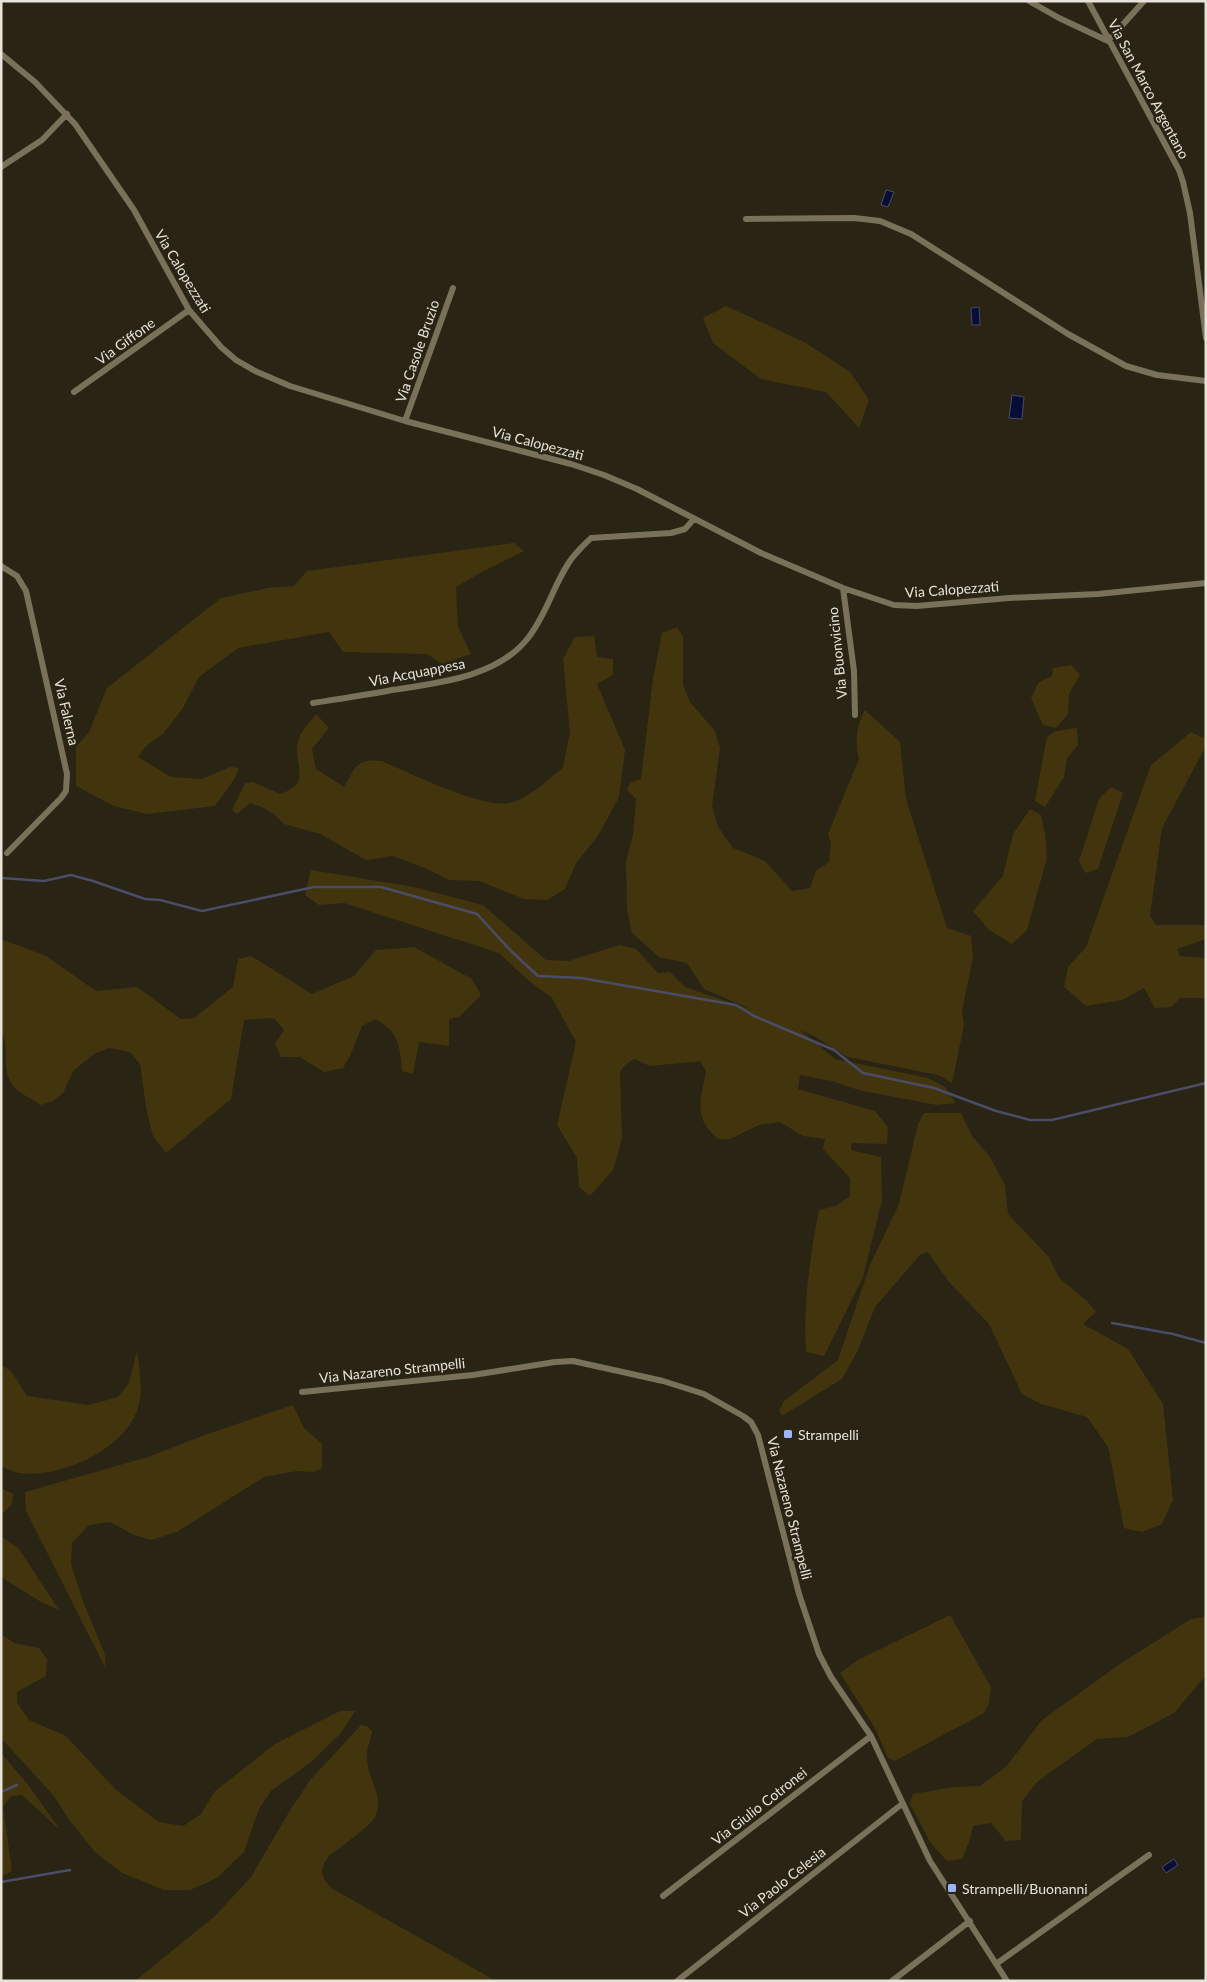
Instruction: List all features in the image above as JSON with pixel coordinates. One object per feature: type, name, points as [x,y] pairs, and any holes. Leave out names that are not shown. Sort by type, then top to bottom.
[{"type":"street","points":[[1029,1],[1051,14],[1108,41],[1144,1]]},
{"type":"street","name":"Via San Marco Argentano","points":[[1088,1],[1179,170],[1190,214],[1206,338]]},
{"type":"street","name":"Via Calopezzati","points":[[1,54],[30,76],[67,114],[134,210],[189,310],[221,347],[236,360],[255,371],[290,386],[406,421],[596,472],[637,489],[761,553],[843,588],[885,602],[911,606],[1121,592],[1206,583]]},
{"type":"street","points":[[1,168],[42,140],[67,114]]},
{"type":"street","points":[[746,219],[854,218],[870,219],[892,225],[921,239],[1068,334],[1112,359],[1150,374],[1206,381]]},
{"type":"street","name":"Via Casole Bruzio","points":[[406,421],[453,288]]},
{"type":"street","name":"Via Giffone","points":[[74,392],[189,310]]},
{"type":"street","name":"Via Acquappesa","points":[[313,703],[438,682],[466,676],[496,664],[512,653],[528,638],[539,621],[569,562],[591,538],[671,533],[685,529],[694,519]]},
{"type":"street","name":"Via Falerna","points":[[1,566],[17,576],[26,592],[67,774],[66,791],[61,798],[6,853]]},
{"type":"street","name":"Via Buonvicino","points":[[843,588],[855,680],[855,715]]},
{"type":"street","name":"Via Nazareno Strampelli","points":[[302,1392],[473,1375],[570,1361],[591,1364],[678,1385],[714,1399],[735,1410],[751,1422],[758,1435],[798,1594],[815,1645],[832,1677],[870,1736],[927,1855],[1007,1981]]},
{"type":"street","name":"Via Giulio Cotronei","points":[[663,1896],[870,1736]]},
{"type":"street","name":"Via Paolo Celesia","points":[[677,1981],[902,1804]]},
{"type":"street","points":[[996,1964],[1149,1855]]},
{"type":"street","points":[[892,1981],[970,1921]]},
{"type":"shaded area","points":[[886,190],[894,192],[888,207],[881,205]]},
{"type":"shaded area","points":[[726,306],[804,342],[850,372],[869,400],[859,428],[826,392],[761,379],[713,343],[703,318]]},
{"type":"shaded area","points":[[979,307],[980,325],[972,325],[971,308]]},
{"type":"shaded area","points":[[1012,395],[1024,397],[1022,419],[1009,418]]},
{"type":"shaded area","points":[[514,543],[524,551],[456,587],[458,627],[471,654],[442,664],[427,654],[343,652],[329,632],[238,648],[199,677],[183,708],[164,733],[146,746],[138,757],[171,777],[202,779],[230,767],[239,768],[235,778],[215,806],[147,814],[114,806],[76,786],[76,747],[89,732],[107,688],[221,598],[268,588],[294,586],[307,571]]},
{"type":"shaded area","points":[[677,627],[683,637],[683,685],[690,702],[715,731],[720,748],[712,806],[718,827],[733,848],[765,861],[792,891],[810,888],[816,871],[829,862],[831,844],[828,834],[859,759],[857,734],[865,710],[900,742],[906,799],[947,928],[971,936],[973,957],[962,1011],[964,1025],[952,1083],[938,1075],[848,1057],[814,1036],[800,1030],[835,1059],[928,1078],[945,1087],[956,1103],[937,1105],[862,1091],[832,1081],[800,1075],[798,1089],[875,1111],[888,1127],[887,1144],[851,1143],[851,1150],[881,1157],[882,1200],[863,1277],[824,1356],[806,1352],[806,1299],[813,1245],[819,1210],[836,1206],[850,1196],[850,1178],[823,1149],[825,1139],[803,1136],[780,1122],[759,1125],[730,1139],[718,1139],[704,1123],[701,1115],[701,1099],[706,1071],[700,1061],[650,1066],[634,1059],[625,1065],[620,1072],[622,1139],[613,1170],[590,1196],[579,1187],[577,1158],[557,1125],[576,1042],[552,998],[528,980],[499,953],[344,903],[319,905],[305,895],[311,870],[414,887],[483,905],[546,960],[569,961],[619,945],[636,949],[658,973],[670,972],[685,987],[753,1010],[704,989],[687,963],[659,957],[632,933],[627,909],[626,861],[633,835],[636,799],[627,790],[630,783],[641,779],[653,679],[662,633]]},
{"type":"shaded area","points":[[594,636],[597,657],[613,659],[613,675],[597,684],[625,750],[619,797],[598,836],[576,863],[565,889],[547,900],[524,899],[479,881],[449,880],[393,856],[366,860],[320,834],[284,824],[274,814],[250,803],[237,814],[232,810],[245,783],[253,782],[280,794],[296,785],[300,773],[297,750],[298,741],[303,730],[316,714],[329,728],[312,749],[316,769],[344,787],[358,765],[373,760],[382,761],[446,789],[482,801],[509,803],[516,801],[538,788],[563,768],[570,732],[563,659],[575,637]]},
{"type":"shaded area","points":[[1071,665],[1080,675],[1069,694],[1068,714],[1056,728],[1043,725],[1031,698],[1039,682],[1052,676],[1053,668]]},
{"type":"shaded area","points":[[1077,728],[1078,745],[1067,758],[1064,777],[1045,807],[1035,801],[1047,737],[1056,731]]},
{"type":"shaded area","points":[[1191,732],[1206,739],[1206,746],[1162,828],[1150,916],[1156,925],[1206,925],[1206,939],[1177,949],[1180,956],[1206,958],[1206,998],[1180,998],[1171,1007],[1155,1008],[1144,988],[1122,1000],[1086,1006],[1064,987],[1068,967],[1086,947],[1151,765]]},
{"type":"shaded area","points":[[1111,787],[1123,793],[1098,869],[1085,873],[1079,861],[1099,799]]},
{"type":"shaded area","points":[[1030,809],[1041,815],[1047,858],[1027,930],[1012,944],[988,929],[973,911],[1003,876],[1013,834]]},
{"type":"shaded area","points":[[1,939],[46,956],[96,991],[137,987],[181,1019],[194,1018],[233,987],[238,959],[251,956],[312,994],[354,976],[376,950],[414,947],[472,979],[481,995],[459,1017],[449,1019],[449,1046],[419,1042],[413,1074],[402,1071],[399,1047],[394,1034],[375,1019],[362,1026],[343,1068],[324,1072],[300,1057],[281,1057],[275,1044],[284,1030],[274,1018],[244,1020],[231,1099],[166,1153],[153,1136],[147,1113],[140,1064],[130,1052],[109,1048],[94,1054],[74,1070],[63,1093],[53,1101],[41,1105],[14,1087],[7,1071],[4,1037],[1,1031]]},
{"type":"shaded area","points":[[924,1113],[961,1113],[972,1136],[990,1157],[1005,1185],[1008,1214],[1049,1257],[1059,1278],[1087,1301],[1096,1312],[1083,1324],[1128,1349],[1163,1404],[1173,1500],[1162,1524],[1142,1532],[1124,1528],[1108,1447],[1087,1417],[1041,1404],[1022,1394],[989,1324],[949,1282],[928,1252],[920,1255],[875,1307],[857,1352],[842,1379],[782,1416],[779,1411],[784,1401],[838,1360],[870,1265],[899,1204],[918,1124]]},
{"type":"shaded area","points":[[137,1351],[141,1384],[139,1404],[133,1420],[108,1447],[73,1465],[54,1471],[36,1474],[19,1473],[1,1466],[1,1365],[11,1371],[27,1396],[89,1405],[118,1397],[129,1383]]},
{"type":"shaded area","points":[[293,1405],[304,1428],[322,1444],[322,1468],[314,1472],[297,1471],[264,1477],[177,1532],[151,1540],[134,1535],[110,1522],[89,1525],[72,1543],[71,1564],[83,1601],[105,1655],[105,1667],[26,1511],[25,1492],[148,1457],[202,1436]]},
{"type":"shaded area","points":[[1,1488],[13,1494],[12,1504],[1,1515]]},
{"type":"shaded area","points":[[1,1536],[19,1549],[59,1610],[41,1602],[1,1577]]},
{"type":"shaded area","points":[[950,1615],[991,1687],[989,1703],[984,1713],[895,1761],[888,1758],[875,1728],[840,1673],[858,1660]]},
{"type":"shaded area","points":[[1206,1617],[1206,1675],[1174,1713],[1128,1737],[1097,1739],[1038,1781],[1022,1801],[1021,1840],[1006,1841],[991,1823],[973,1826],[962,1859],[947,1861],[930,1842],[910,1804],[913,1794],[954,1787],[980,1786],[1006,1767],[1042,1720],[1120,1664],[1191,1619]]},
{"type":"shaded area","points":[[1,1634],[14,1643],[39,1648],[47,1659],[46,1676],[17,1692],[17,1703],[29,1720],[66,1736],[116,1790],[159,1822],[183,1826],[201,1814],[214,1792],[275,1744],[340,1711],[355,1711],[340,1734],[310,1763],[271,1791],[259,1809],[244,1852],[217,1878],[190,1890],[164,1890],[122,1873],[95,1852],[70,1821],[54,1796],[1,1738]]},
{"type":"shaded area","points":[[361,1725],[367,1726],[372,1731],[367,1758],[377,1795],[378,1809],[375,1817],[367,1826],[328,1857],[322,1870],[323,1877],[331,1888],[489,1977],[492,1981],[135,1981],[215,1916],[251,1877],[289,1812],[311,1779]]},
{"type":"shaded area","points":[[1,1753],[29,1786],[61,1831],[22,1795],[11,1796],[3,1807],[12,1871],[1,1877]]},
{"type":"shaded area","points":[[1174,1859],[1178,1865],[1166,1873],[1162,1867]]},
{"type":"waterway","points":[[1,878],[44,881],[71,875],[145,899],[160,900],[202,911],[314,887],[381,887],[477,914],[511,951],[538,976],[581,978],[736,1005],[754,1016],[834,1050],[863,1073],[934,1088],[996,1111],[1030,1120],[1052,1120],[1206,1083]]},
{"type":"waterway","points":[[1112,1323],[1173,1334],[1206,1343]]},
{"type":"waterway","points":[[1,1792],[17,1785]]},
{"type":"waterway","points":[[1,1882],[70,1870]]},
{"type":"place","name":"Strampelli","points":[[788,1434]]},
{"type":"place","name":"Strampelli/Buonanni","points":[[952,1888]]}]
